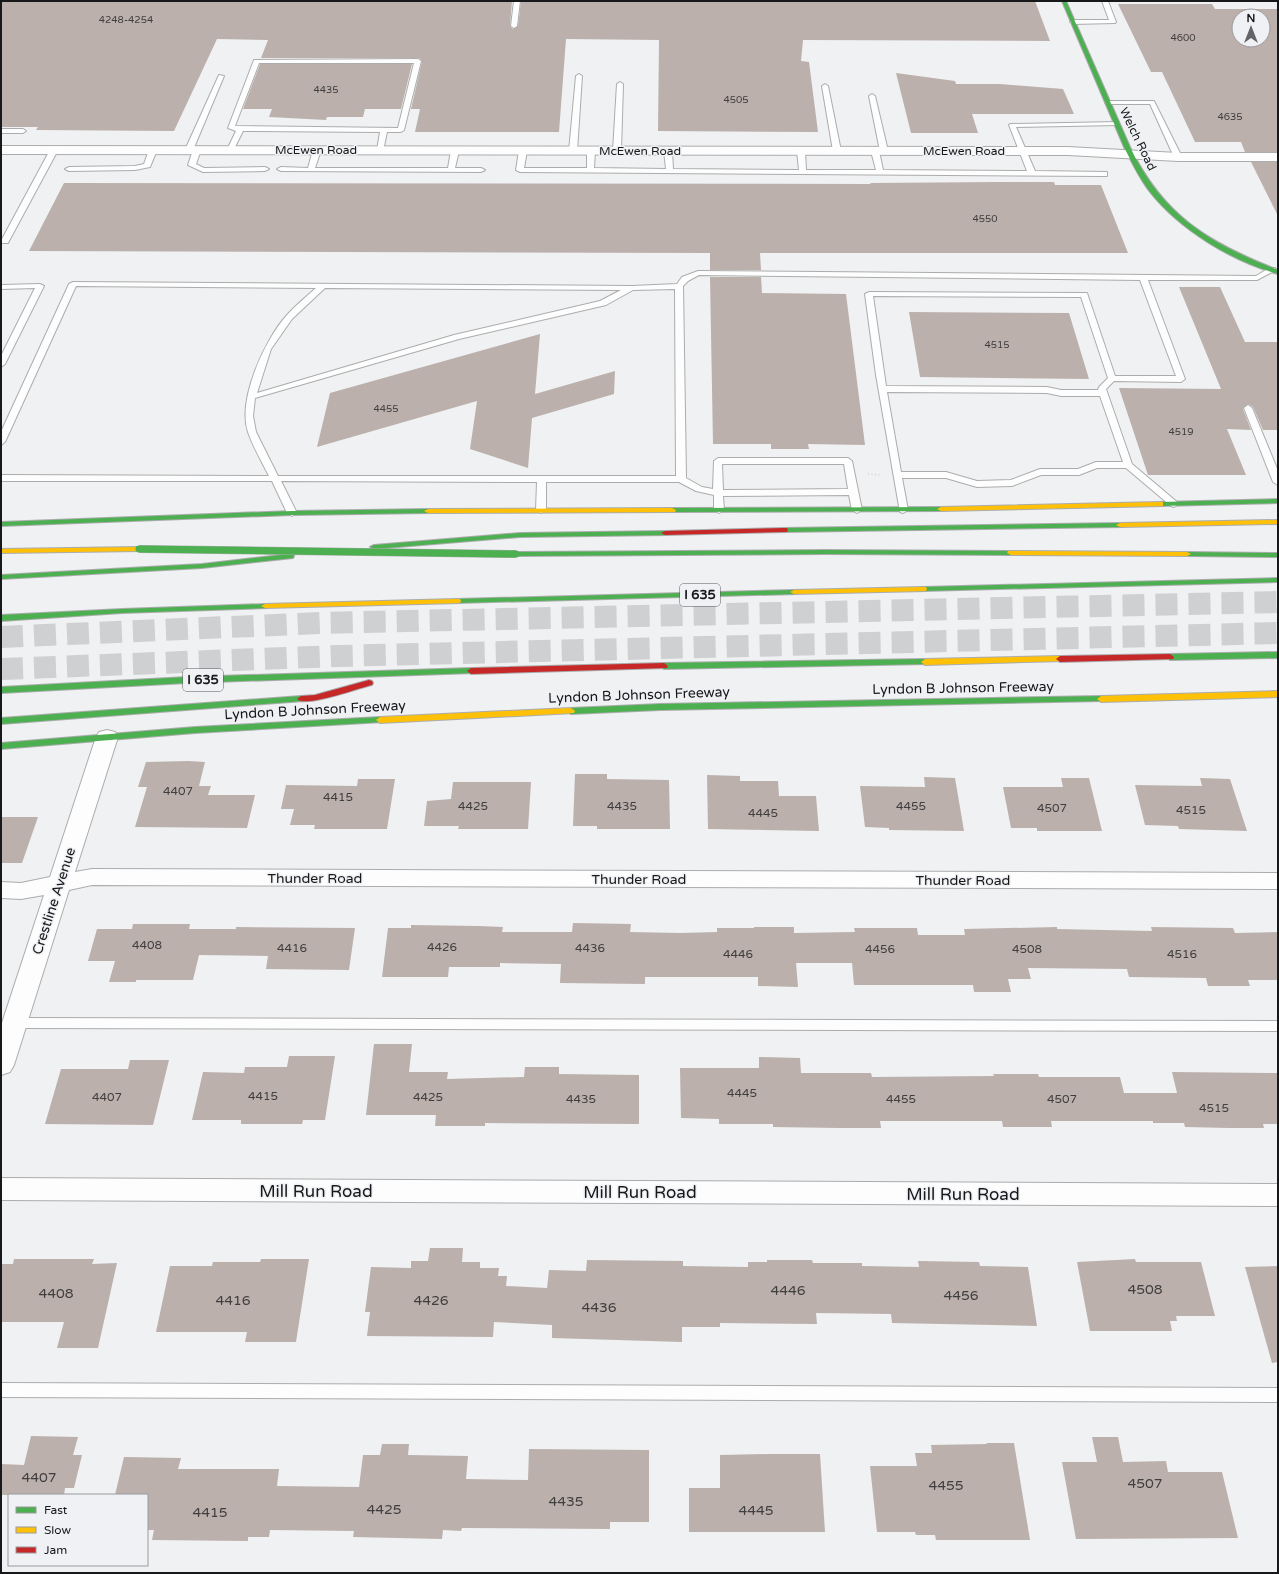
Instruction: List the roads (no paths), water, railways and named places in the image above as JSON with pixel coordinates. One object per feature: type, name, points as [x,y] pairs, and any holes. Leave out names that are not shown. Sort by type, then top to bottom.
[{"type":"main road","name":"Welch Road","points":[[1064,1],[1131,156],[1150,189],[1163,205],[1186,224],[1235,254],[1275,271]]},
{"type":"main road","points":[[1,524],[292,513],[541,510],[903,510],[1278,501]]},
{"type":"main road","points":[[1,577],[88,574],[202,566],[421,542],[520,535],[1278,522]]},
{"type":"main road","points":[[1,552],[139,549],[516,554],[824,552],[1278,555]]},
{"type":"main road","name":"I 635","points":[[1,618],[122,611],[311,604],[1278,580]]},
{"type":"main road","name":"Lyndon B Johnson Freeway","points":[[1,690],[187,680],[574,668],[1278,655]]},
{"type":"main road","points":[[1,721],[315,698],[404,674]]},
{"type":"main road","name":"Lyndon B Johnson Freeway","points":[[1,746],[195,730],[660,707],[1022,701],[1278,694]]},
{"type":"street","name":"McEwen Road","points":[[1,150],[1068,151],[1131,156],[1278,157]]},
{"type":"street","name":"Crestline Avenue","points":[[1,1066],[107,737]]},
{"type":"street","name":"Thunder Road","points":[[1,890],[21,890],[92,877],[1278,881]]},
{"type":"street","name":"Mill Run Road","points":[[1,1190],[1278,1195]]},
{"type":"lane","points":[[514,26],[518,1]]},
{"type":"lane","points":[[1073,22],[1113,22],[1106,1]]},
{"type":"lane","points":[[256,61],[418,61],[401,130],[384,130],[240,129],[231,128],[256,61]]},
{"type":"lane","points":[[221,76],[193,150],[192,164],[204,170],[265,169]]},
{"type":"lane","points":[[573,151],[579,76]]},
{"type":"lane","points":[[617,151],[620,84]]},
{"type":"lane","points":[[825,86],[837,151]]},
{"type":"lane","points":[[872,96],[879,151],[880,173]]},
{"type":"lane","points":[[1107,102],[1152,102],[1178,157]]},
{"type":"lane","points":[[1032,174],[1012,125],[1117,124]]},
{"type":"lane","points":[[231,150],[240,129]]},
{"type":"lane","points":[[380,150],[384,130]]},
{"type":"lane","points":[[1,131],[23,131]]},
{"type":"lane","points":[[5,241],[54,150]]},
{"type":"lane","points":[[69,168],[135,168],[147,164],[153,150]]},
{"type":"lane","points":[[311,170],[317,150]]},
{"type":"lane","points":[[451,170],[455,150]]},
{"type":"lane","points":[[523,151],[520,170],[1104,174]]},
{"type":"lane","points":[[590,170],[591,151]]},
{"type":"lane","points":[[668,151],[670,171]]},
{"type":"lane","points":[[801,151],[803,172]]},
{"type":"lane","points":[[281,169],[481,170]]},
{"type":"lane","points":[[682,479],[679,286],[685,279],[698,273],[1257,278],[1275,271]]},
{"type":"lane","points":[[1042,277],[1046,295]]},
{"type":"lane","points":[[1143,278],[1181,379],[1112,378],[1102,389],[1128,465],[1174,504]]},
{"type":"lane","points":[[1,442],[73,284],[632,288],[679,286]]},
{"type":"lane","points":[[292,513],[252,432],[249,416],[251,397],[267,349],[290,317],[324,285]]},
{"type":"lane","points":[[1,287],[40,286],[1,364]]},
{"type":"lane","points":[[251,397],[457,337],[603,303],[632,288]]},
{"type":"lane","points":[[903,510],[869,294],[1084,295],[1112,378]]},
{"type":"lane","points":[[883,389],[1047,390],[1061,393],[1104,393]]},
{"type":"lane","points":[[1248,408],[1278,482]]},
{"type":"lane","points":[[719,510],[718,461],[848,461],[857,510]]},
{"type":"lane","points":[[897,475],[946,474],[977,484],[1012,483],[1040,472],[1079,472],[1096,465],[1128,465]]},
{"type":"lane","points":[[1,478],[275,477],[682,479],[699,489],[718,493],[853,492]]},
{"type":"lane","points":[[541,510],[542,478]]},
{"type":"lane","points":[[16,1023],[1278,1026]]},
{"type":"lane","points":[[1,1390],[1278,1395]]},
{"type":"tunnel","points":[[1,637],[320,623],[1278,602]]},
{"type":"tunnel","points":[[1,669],[338,656],[1278,633]]}]
